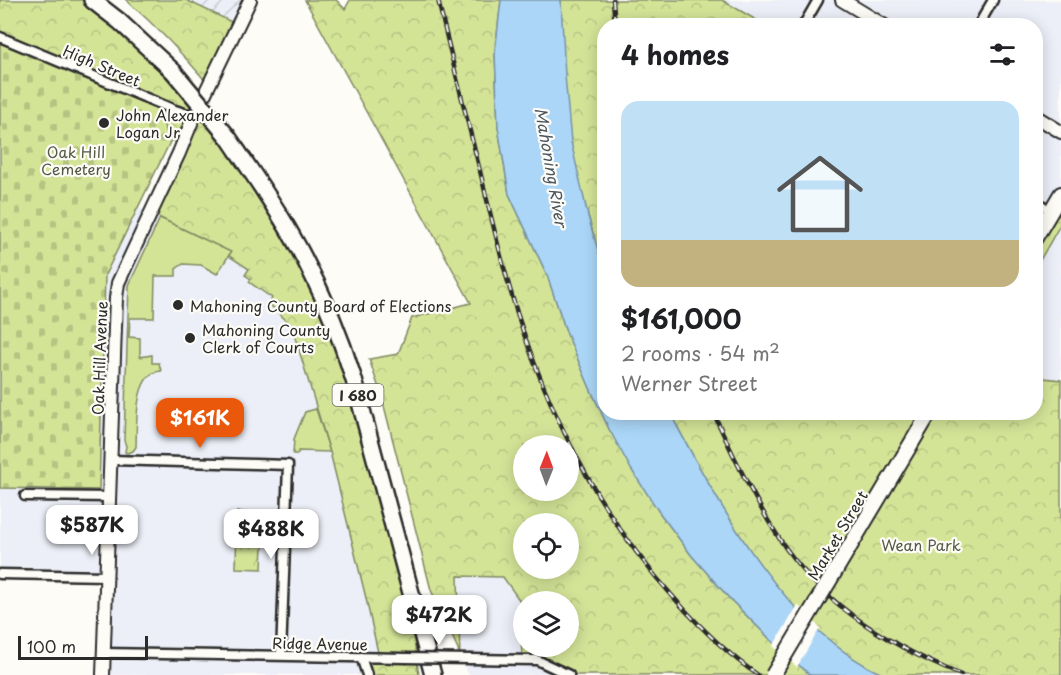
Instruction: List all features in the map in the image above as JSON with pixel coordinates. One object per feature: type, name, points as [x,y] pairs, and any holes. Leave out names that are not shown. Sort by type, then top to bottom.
[{"type":"highway","name":"I 680","points":[[92,0],[150,49],[173,72],[228,137],[290,232],[314,279],[338,332],[354,380],[433,675]]},
{"type":"main road","points":[[1043,224],[1061,194]]},
{"type":"main road","name":"Market Street","points":[[773,675],[925,420]]},
{"type":"street","name":"Oak Hill Avenue","points":[[103,675],[118,283],[250,0]]},
{"type":"street","points":[[808,18],[818,0]]},
{"type":"street","points":[[842,0],[872,18]]},
{"type":"street","points":[[983,18],[993,0]]},
{"type":"street","name":"High Street","points":[[0,37],[194,116]]},
{"type":"street","points":[[1043,121],[1061,132]]},
{"type":"street","points":[[111,460],[288,465],[281,656]]},
{"type":"street","points":[[25,496],[110,497]]},
{"type":"street","points":[[0,574],[106,576]]},
{"type":"street","name":"Ridge Avenue","points":[[104,652],[537,660],[569,675]]},
{"type":"street","points":[[361,657],[367,675]]},
{"type":"shaded area","points":[[186,0],[250,0],[238,25]]},
{"type":"shaded area","points":[[722,0],[1061,0],[1061,217],[1043,206],[1043,18],[753,18]]},
{"type":"shaded area","points":[[138,207],[248,260],[281,297],[330,452],[365,594],[379,658],[367,675],[103,675],[106,576],[0,574],[0,488],[98,489],[105,275]]},
{"type":"shaded area","points":[[1061,223],[1061,380],[1043,378],[1043,255]]},
{"type":"shaded area","points":[[458,576],[504,577],[514,591],[513,657],[522,657],[522,660],[537,660],[569,675],[469,675],[460,659]]},
{"type":"green space","points":[[0,0],[92,0],[119,21],[228,137],[334,322],[403,565],[419,675],[367,675],[361,657],[379,657],[365,594],[330,452],[293,331],[288,322],[269,304],[272,298],[249,282],[251,279],[245,275],[249,269],[229,256],[231,252],[150,213],[182,144],[171,140],[161,120],[0,43]]},
{"type":"green space","points":[[126,0],[186,0],[238,25],[209,85],[169,41]]},
{"type":"green space","points":[[305,0],[336,0],[345,9],[350,0],[501,0],[495,53],[498,127],[509,194],[547,275],[567,334],[597,403],[597,420],[605,420],[659,512],[692,556],[770,639],[811,675],[569,675],[537,660],[522,660],[522,657],[579,657],[579,591],[513,591],[503,577],[458,576],[460,659],[458,649],[431,590],[381,394],[369,359],[398,354],[412,318],[471,303]]},
{"type":"green space","points":[[561,0],[722,0],[753,18],[597,18],[597,247],[574,158],[564,71]]},
{"type":"green space","name":"Oak Hill Cemetery","points":[[0,43],[165,112],[161,120],[171,140],[105,275],[99,490],[0,488]]},
{"type":"green space","points":[[1043,206],[1061,217],[1061,223],[1043,255]]},
{"type":"green space","points":[[160,218],[231,252],[217,274],[201,265],[183,264],[176,269],[176,276],[155,276],[154,318],[130,318],[129,337],[140,338],[140,357],[152,355],[152,363],[159,363],[161,371],[152,374],[145,381],[141,390],[138,402],[136,447],[127,453],[124,440],[129,285]]},
{"type":"green space","name":"Wean Park","points":[[1043,378],[1061,380],[1061,675],[884,675],[849,655],[816,629],[786,597],[758,562],[710,486],[674,420],[1043,420]]},
{"type":"green space","points":[[316,409],[330,452],[298,451],[298,454],[293,454],[294,439],[305,412]]},
{"type":"green space","points":[[237,512],[258,513],[264,521],[262,569],[236,568]]},
{"type":"water","name":"Mahoning River","points":[[501,0],[561,0],[571,142],[597,247],[597,403],[567,334],[547,275],[509,194],[498,127],[495,53]]},
{"type":"water","points":[[605,420],[674,420],[733,524],[758,562],[786,597],[816,629],[849,655],[884,675],[810,675],[730,599],[692,556],[659,512]]},
{"type":"pier","points":[[798,605],[820,628],[797,667],[773,646]]},
{"type":"railway","points":[[438,0],[512,295],[538,372],[569,442],[606,508],[650,570],[724,649],[758,675]]},
{"type":"railway","points":[[613,0],[614,18]]},
{"type":"railway","points":[[717,420],[744,476],[779,538],[815,583],[836,603],[883,636],[961,675]]},
{"type":"place","name":"John Alexander Logan Jr","points":[[104,123]]},
{"type":"place","name":"Mahoning County Board of Elections","points":[[178,305]]},
{"type":"place","name":"Mahoning County Clerk of Courts","points":[[190,338]]}]
